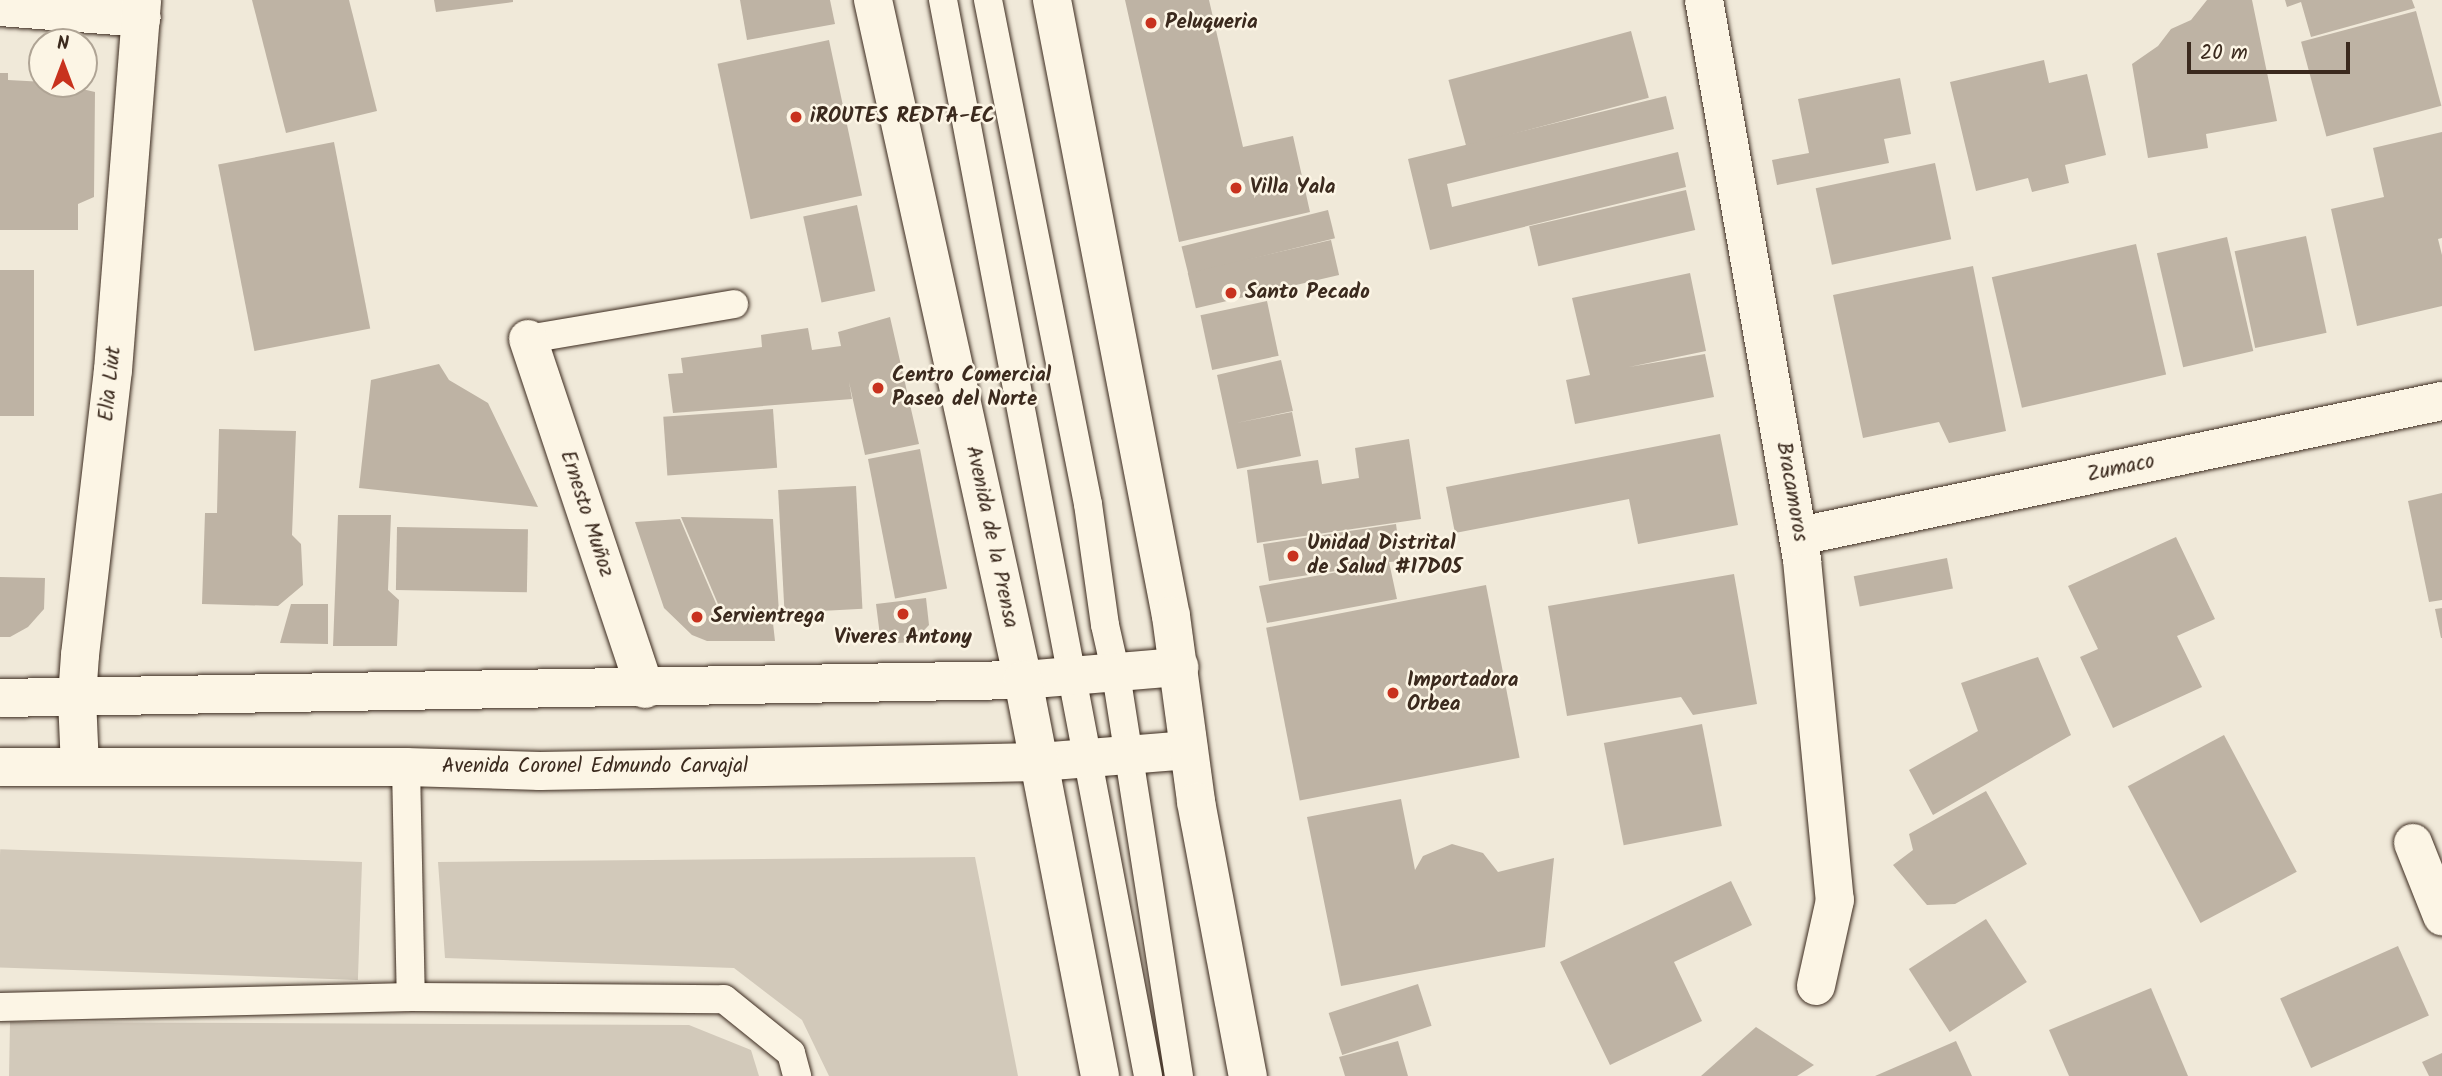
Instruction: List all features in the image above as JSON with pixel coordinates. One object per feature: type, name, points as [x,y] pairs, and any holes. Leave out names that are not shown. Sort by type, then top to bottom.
[{"type":"main road","name":"Avenida de la Prensa","points":[[873,0],[1023,680],[1100,1076]]},
{"type":"main road","points":[[1052,0],[1179,667],[1196,802],[1248,1076]]},
{"type":"main road","name":"Bracamoros","points":[[1704,0],[1800,536],[1835,900],[1816,986]]},
{"type":"main road","points":[[0,7],[142,9]]},
{"type":"main road","name":"Elia Liut","points":[[80,767],[77,697],[113,370],[142,9]]},
{"type":"main road","name":"Ernesto Muñoz","points":[[528,339],[645,689]]},
{"type":"main road","name":"Zumaco","points":[[1800,536],[2442,401]]},
{"type":"main road","points":[[0,698],[645,689],[1023,680],[1179,667]]},
{"type":"main road","name":"Avenida Coronel Edmundo Carvajal","points":[[0,767],[406,767],[540,771],[1040,762],[1189,750]]},
{"type":"main road","points":[[2413,844],[2442,916]]},
{"type":"lane","points":[[943,0],[1148,1076]]},
{"type":"lane","points":[[988,0],[1088,504],[1105,625],[1116,674],[1179,1076]]},
{"type":"lane","points":[[528,339],[734,304]]},
{"type":"lane","points":[[406,767],[411,997]]},
{"type":"lane","points":[[0,1007],[411,997],[724,999],[791,1053],[797,1076]]},
{"type":"shaded area","points":[[0,849],[362,862],[358,980],[0,967]]},
{"type":"shaded area","points":[[975,857],[1018,1076],[829,1076],[802,1020],[734,968],[445,958],[438,862]]},
{"type":"shaded area","points":[[10,1022],[689,1025],[751,1050],[759,1076],[9,1076]]},
{"type":"building","points":[[252,0],[349,0],[377,111],[286,133]]},
{"type":"building","points":[[434,0],[513,0],[513,2],[436,12]]},
{"type":"building","points":[[740,0],[830,0],[835,24],[747,40]]},
{"type":"building","points":[[1125,0],[1209,0],[1243,147],[1293,136],[1310,212],[1179,242]]},
{"type":"building","points":[[2207,0],[2252,0],[2277,121],[2206,134],[2208,148],[2148,158],[2132,64],[2158,46],[2171,29],[2191,20]]},
{"type":"building","points":[[2285,0],[2412,0],[2415,8],[2311,37],[2301,2],[2287,7]]},
{"type":"building","points":[[2416,11],[2441,106],[2326,136],[2301,42]]},
{"type":"building","points":[[1631,31],[1649,98],[1466,147],[1448,80]]},
{"type":"building","points":[[829,40],[862,196],[751,219],[717,64]]},
{"type":"building","points":[[2044,60],[2049,83],[2087,74],[2106,155],[2065,165],[2069,183],[2032,192],[2028,178],[1976,191],[1950,82]]},
{"type":"building","points":[[0,73],[8,73],[8,80],[28,81],[28,98],[95,98],[94,197],[78,204],[78,230],[0,230]]},
{"type":"building","points":[[1900,78],[1911,134],[1884,139],[1889,163],[1777,185],[1772,160],[1809,153],[1798,99]]},
{"type":"building","points":[[1666,96],[1674,129],[1447,184],[1452,207],[1678,152],[1686,187],[1430,250],[1408,159]]},
{"type":"building","points":[[2442,132],[2442,238],[2438,239],[2442,255],[2442,306],[2357,326],[2331,209],[2384,197],[2373,148]]},
{"type":"building","points":[[334,142],[370,329],[254,351],[218,165]]},
{"type":"building","points":[[1935,163],[1951,239],[1832,265],[1816,188]]},
{"type":"building","points":[[1686,190],[1695,230],[1538,266],[1529,226]]},
{"type":"building","points":[[857,205],[875,291],[821,303],[803,216]]},
{"type":"building","points":[[1328,210],[1335,238],[1189,275],[1181,247]]},
{"type":"building","points":[[2306,236],[2327,333],[2255,348],[2235,251]]},
{"type":"building","points":[[2227,237],[2253,351],[2183,367],[2157,253]]},
{"type":"building","name":"Santo Pecado","points":[[1331,240],[1339,275],[1196,308],[1188,273]]},
{"type":"building","points":[[2136,244],[2166,375],[2022,408],[1992,277]]},
{"type":"building","points":[[1973,266],[2006,431],[1949,443],[1939,422],[1863,438],[1833,295]]},
{"type":"building","points":[[0,270],[34,270],[34,416],[0,416]]},
{"type":"building","points":[[1690,273],[1706,351],[1629,367],[1705,354],[1714,397],[1575,424],[1566,380],[1590,375],[1572,298]]},
{"type":"building","points":[[1267,301],[1279,356],[1212,370],[1200,315]]},
{"type":"building","points":[[890,317],[919,444],[865,455],[849,382],[852,399],[673,413],[668,374],[683,373],[681,358],[762,347],[761,335],[808,328],[812,350],[841,346],[838,332]]},
{"type":"building","points":[[1281,360],[1293,411],[1236,423],[1292,412],[1301,456],[1237,469],[1217,375]]},
{"type":"building","points":[[439,364],[449,380],[488,403],[538,507],[359,488],[371,380]]},
{"type":"building","points":[[773,409],[777,468],[667,476],[663,417]]},
{"type":"building","points":[[219,429],[296,431],[292,535],[301,544],[303,585],[278,606],[202,604],[205,513],[217,513]]},
{"type":"building","points":[[1720,434],[1738,525],[1638,544],[1629,499],[1455,533],[1446,487]]},
{"type":"building","points":[[1409,439],[1421,519],[1257,543],[1247,470],[1318,460],[1322,484],[1359,478],[1355,448]]},
{"type":"building","points":[[920,449],[947,588],[895,599],[868,459]]},
{"type":"building","points":[[856,486],[862,609],[785,613],[778,490]]},
{"type":"building","points":[[2442,493],[2442,600],[2429,602],[2408,501]]},
{"type":"building","points":[[338,515],[391,515],[388,590],[399,600],[397,646],[333,646]]},
{"type":"building","points":[[681,517],[773,519],[779,613],[721,611]]},
{"type":"building","points":[[680,519],[720,613],[772,614],[775,641],[707,641],[692,635],[664,608],[635,522]]},
{"type":"building","points":[[1396,524],[1401,561],[1389,562],[1397,599],[1267,623],[1259,586],[1383,564],[1269,581],[1263,544]]},
{"type":"building","points":[[397,527],[528,529],[527,592],[396,590]]},
{"type":"building","points":[[2176,537],[2215,619],[2177,636],[2202,687],[2113,728],[2080,657],[2098,649],[2068,586]]},
{"type":"building","points":[[1947,558],[1953,588],[1860,607],[1854,576]]},
{"type":"building","points":[[1734,574],[1757,704],[1693,715],[1681,697],[1567,716],[1548,606]]},
{"type":"building","points":[[0,577],[45,578],[44,609],[28,627],[10,637],[0,637]]},
{"type":"building","name":"Importadora Orbea","points":[[1486,585],[1520,758],[1300,801],[1266,628]]},
{"type":"building","name":"Viveres Antony","points":[[926,598],[929,625],[913,642],[881,644],[876,604]]},
{"type":"building","points":[[291,604],[328,604],[328,644],[280,643]]},
{"type":"building","points":[[2442,608],[2442,638],[2441,638],[2435,609]]},
{"type":"building","points":[[2038,657],[2071,735],[1933,815],[1909,770],[1978,731],[1961,683]]},
{"type":"building","points":[[1702,724],[1722,826],[1624,845],[1604,743]]},
{"type":"building","points":[[2224,735],[2297,872],[2201,923],[2128,786]]},
{"type":"building","points":[[1986,791],[2027,864],[1955,904],[1927,905],[1893,865],[1913,850],[1909,834]]},
{"type":"building","points":[[1401,799],[1415,870],[1423,856],[1452,844],[1483,853],[1498,872],[1554,858],[1545,947],[1341,986],[1307,817]]},
{"type":"building","points":[[1731,881],[1752,925],[1674,962],[1702,1021],[1610,1065],[1560,962]]},
{"type":"building","points":[[1986,919],[2027,982],[1950,1032],[1909,969]]},
{"type":"building","points":[[2398,946],[2429,1015],[2311,1068],[2280,998]]},
{"type":"building","points":[[1418,984],[1432,1026],[1342,1055],[1329,1013]]},
{"type":"building","points":[[2151,988],[2188,1076],[2069,1076],[2049,1030]]},
{"type":"building","points":[[1756,1027],[1814,1065],[1797,1076],[1701,1076]]},
{"type":"building","points":[[1398,1041],[1408,1076],[1345,1076],[1339,1057]]},
{"type":"building","points":[[1956,1041],[1972,1076],[1875,1076]]},
{"type":"building","points":[[2442,1053],[2442,1076],[2429,1076],[2422,1062]]},
{"type":"place","name":"Peluqueria","points":[[1151,23]]},
{"type":"place","name":"iROUTES REDTA-EC","points":[[796,117]]},
{"type":"place","name":"Villa Yala","points":[[1236,188]]},
{"type":"place","name":"Santo Pecado","points":[[1231,293]]},
{"type":"place","name":"Centro Comercial Paseo del Norte","points":[[878,388]]},
{"type":"place","name":"Unidad Distrital de Salud #17D05","points":[[1293,556]]},
{"type":"place","name":"Viveres Antony","points":[[903,614]]},
{"type":"place","name":"Servientrega","points":[[697,617]]},
{"type":"place","name":"Importadora Orbea","points":[[1393,693]]}]
